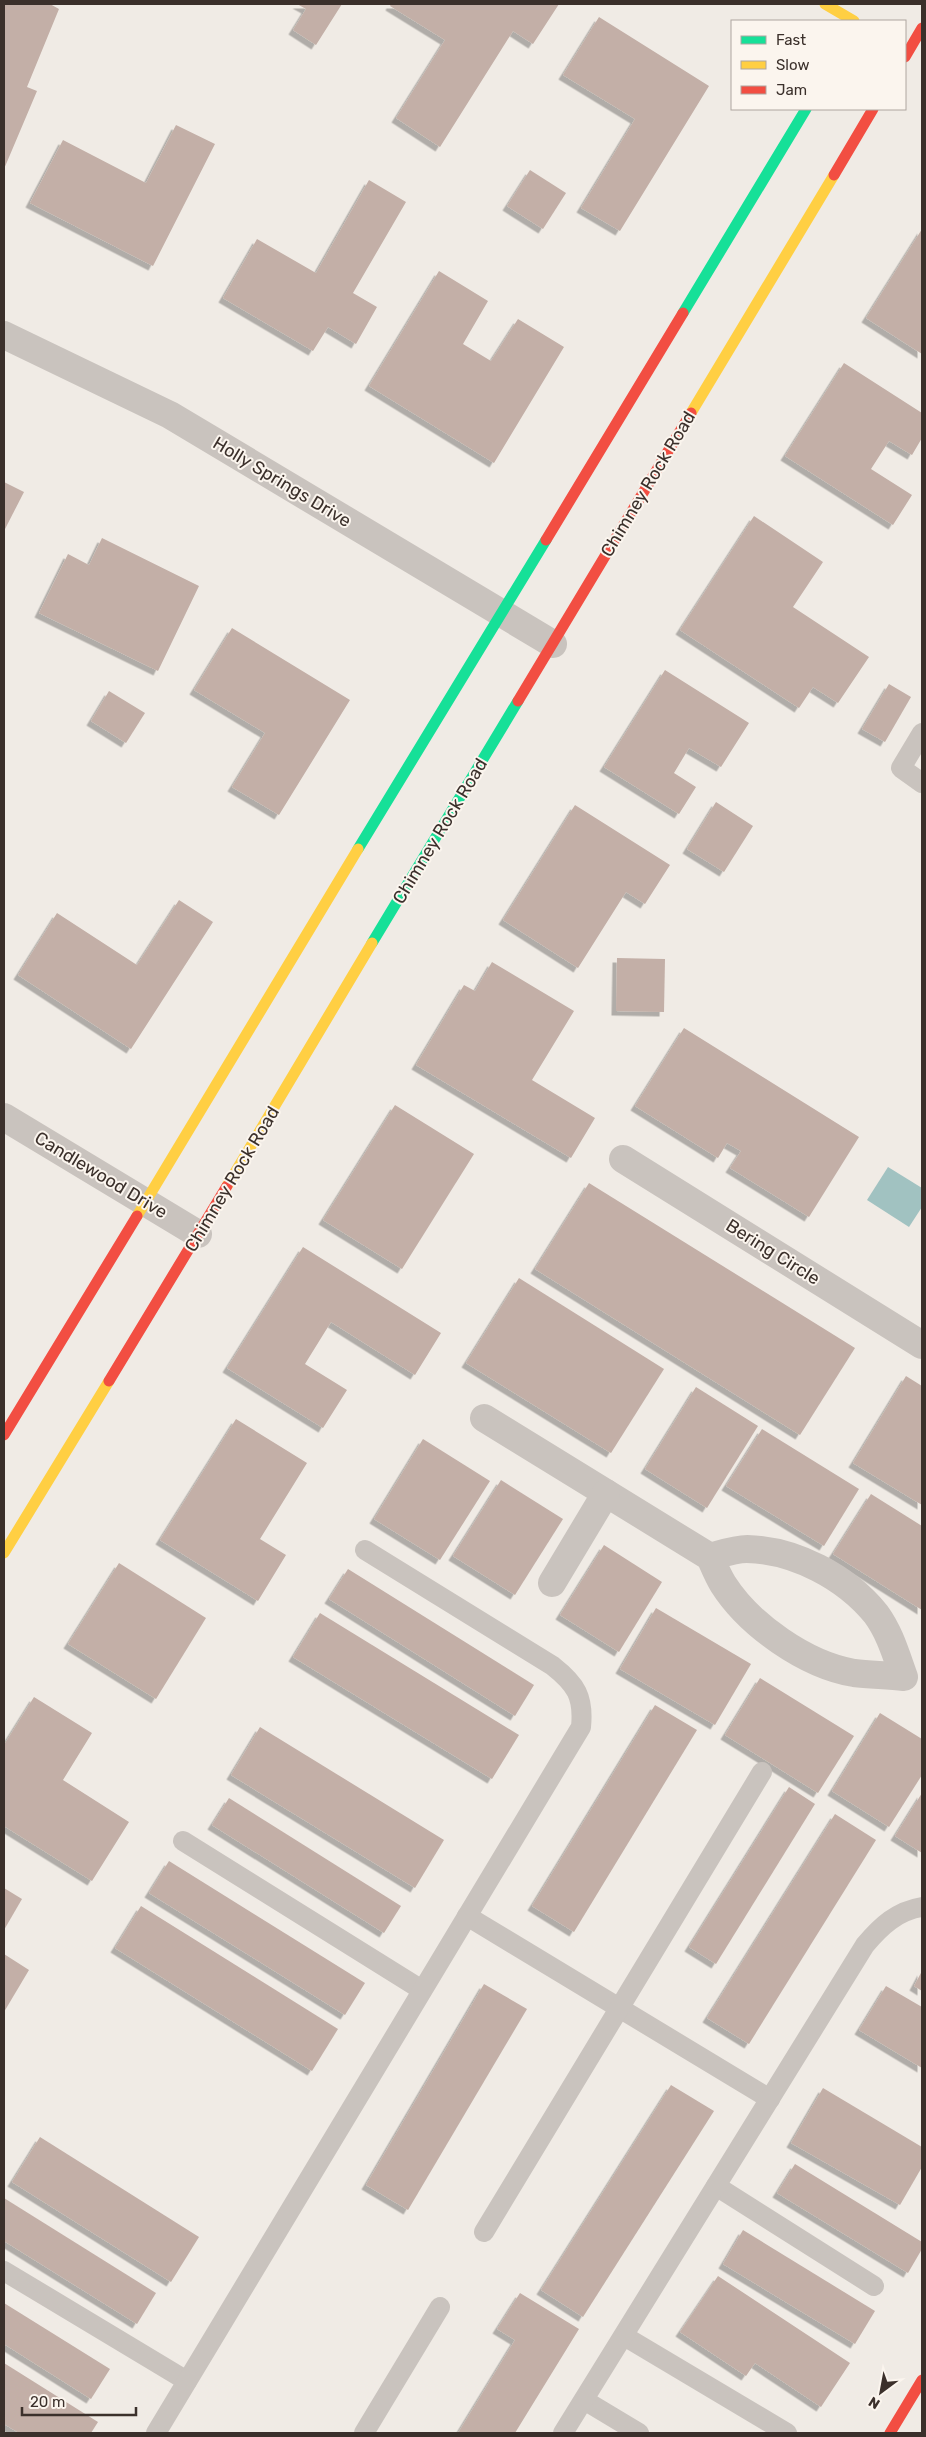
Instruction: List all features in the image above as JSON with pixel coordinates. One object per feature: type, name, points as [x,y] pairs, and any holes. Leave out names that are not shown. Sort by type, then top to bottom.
[{"type":"main road","points":[[825,4],[858,19]]},
{"type":"main road","points":[[908,55],[922,28]]},
{"type":"main road","points":[[4,1435],[500,612],[805,110]]},
{"type":"main road","name":"Chimney Rock Road","points":[[4,1552],[198,1234],[873,110]]},
{"type":"main road","points":[[890,2433],[922,2380]]},
{"type":"street","name":"Holly Springs Drive","points":[[4,335],[170,415],[552,644]]},
{"type":"street","name":"Candlewood Drive","points":[[4,1116],[198,1234]]},
{"type":"street","name":"Bering Circle","points":[[623,1159],[922,1344]]},
{"type":"street","points":[[484,1418],[710,1557],[723,1584],[748,1615],[775,1637],[818,1662],[854,1672],[913,1682]]},
{"type":"street","points":[[552,1583],[606,1493]]},
{"type":"street","points":[[710,1557],[746,1549],[810,1563],[845,1585],[876,1614],[913,1682]]},
{"type":"lane","points":[[922,733],[901,768],[922,783]]},
{"type":"lane","points":[[156,2433],[580,1727],[582,1713],[579,1695],[570,1679],[553,1666],[365,1550]]},
{"type":"lane","points":[[484,2232],[762,1772]]},
{"type":"lane","points":[[183,1841],[422,1990]]},
{"type":"lane","points":[[563,2433],[865,1945],[882,1924],[903,1912],[922,1907]]},
{"type":"lane","points":[[467,1916],[770,2099]]},
{"type":"lane","points":[[716,2186],[874,2286]]},
{"type":"lane","points":[[4,2271],[187,2381]]},
{"type":"lane","points":[[364,2433],[440,2306]]},
{"type":"lane","points":[[624,2336],[787,2433]]},
{"type":"lane","points":[[584,2400],[639,2433]]},
{"type":"water","points":[[888,1167],[922,1188],[922,1207],[909,1227],[867,1200]]},
{"type":"building","points":[[4,4],[50,4],[59,9],[27,87],[37,91],[4,169]]},
{"type":"building","points":[[297,4],[342,4],[316,45],[293,30],[306,9]]},
{"type":"building","points":[[391,4],[559,4],[533,44],[513,31],[440,147],[396,118],[445,40],[390,6]]},
{"type":"building","points":[[599,17],[709,86],[620,231],[581,208],[635,119],[563,75]]},
{"type":"building","points":[[176,125],[215,144],[153,266],[30,203],[63,140],[146,183]]},
{"type":"building","points":[[530,170],[566,193],[543,229],[507,206]]},
{"type":"building","points":[[369,180],[406,202],[353,293],[377,307],[356,344],[328,327],[313,351],[223,298],[257,239],[316,273]]},
{"type":"building","points":[[922,229],[922,354],[866,318]]},
{"type":"building","points":[[439,271],[488,301],[463,344],[491,361],[518,319],[564,347],[494,463],[369,386]]},
{"type":"building","points":[[844,363],[922,413],[922,438],[912,455],[889,441],[871,469],[912,495],[893,525],[785,456]]},
{"type":"building","points":[[4,482],[24,492],[4,531]]},
{"type":"building","points":[[754,516],[823,562],[793,607],[869,657],[838,703],[813,687],[799,708],[680,630]]},
{"type":"building","points":[[102,538],[199,586],[158,671],[39,613],[68,554],[89,565]]},
{"type":"building","points":[[232,628],[350,700],[279,815],[232,787],[265,733],[194,690]]},
{"type":"building","points":[[665,670],[749,723],[721,767],[689,748],[674,773],[696,787],[679,814],[604,767]]},
{"type":"building","points":[[889,684],[911,697],[885,742],[862,729]]},
{"type":"building","points":[[109,691],[145,713],[126,743],[91,721]]},
{"type":"building","points":[[716,802],[753,826],[724,872],[687,849]]},
{"type":"building","points":[[575,805],[670,865],[645,904],[626,892],[578,968],[503,920]]},
{"type":"building","points":[[179,900],[213,922],[131,1049],[18,975],[57,913],[137,965]]},
{"type":"building","points":[[617,958],[665,959],[664,1012],[616,1011]]},
{"type":"building","points":[[492,962],[574,1011],[532,1080],[595,1118],[571,1158],[416,1065],[464,985],[475,991]]},
{"type":"building","points":[[684,1028],[859,1137],[809,1217],[730,1168],[741,1151],[727,1143],[718,1158],[635,1106]]},
{"type":"building","points":[[395,1105],[474,1154],[402,1269],[323,1220]]},
{"type":"building","points":[[589,1183],[855,1348],[800,1435],[535,1269]]},
{"type":"building","points":[[303,1247],[441,1333],[415,1375],[331,1322],[305,1364],[347,1390],[323,1428],[227,1368]]},
{"type":"building","points":[[519,1278],[664,1369],[611,1453],[466,1363]]},
{"type":"building","points":[[906,1376],[922,1386],[922,1505],[853,1463]]},
{"type":"building","points":[[696,1387],[758,1426],[707,1508],[645,1469]]},
{"type":"building","points":[[236,1419],[307,1463],[260,1539],[286,1555],[258,1601],[160,1540]]},
{"type":"building","points":[[762,1429],[859,1489],[824,1546],[726,1486]]},
{"type":"building","points":[[423,1439],[490,1481],[440,1560],[374,1519]]},
{"type":"building","points":[[501,1480],[563,1519],[515,1595],[453,1556]]},
{"type":"building","points":[[871,1494],[922,1526],[922,1610],[833,1554]]},
{"type":"building","points":[[604,1545],[662,1582],[619,1652],[560,1615]]},
{"type":"building","points":[[119,1563],[206,1618],[156,1699],[68,1644]]},
{"type":"building","points":[[348,1569],[534,1685],[515,1716],[329,1599]]},
{"type":"building","points":[[656,1608],[751,1664],[715,1725],[620,1669]]},
{"type":"building","points":[[320,1613],[519,1735],[492,1779],[293,1657]]},
{"type":"building","points":[[760,1678],[854,1736],[818,1793],[725,1735]]},
{"type":"building","points":[[34,1697],[92,1733],[63,1780],[129,1822],[92,1881],[4,1826],[4,1745]]},
{"type":"building","points":[[655,1705],[697,1730],[574,1932],[532,1906]]},
{"type":"building","points":[[880,1713],[922,1739],[922,1775],[889,1827],[832,1791]]},
{"type":"building","points":[[260,1727],[444,1840],[415,1888],[231,1775]]},
{"type":"building","points":[[789,1787],[815,1804],[716,1964],[689,1947]]},
{"type":"building","points":[[922,1793],[922,1853],[895,1836]]},
{"type":"building","points":[[229,1798],[401,1906],[384,1933],[212,1825]]},
{"type":"building","points":[[835,1814],[876,1840],[749,2044],[707,2018]]},
{"type":"building","points":[[169,1861],[365,1983],[345,2015],[149,1893]]},
{"type":"building","points":[[4,1888],[22,1899],[4,1930]]},
{"type":"building","points":[[141,1906],[338,2029],[312,2071],[115,1948]]},
{"type":"building","points":[[4,1954],[29,1970],[4,2012]]},
{"type":"building","points":[[922,1971],[922,1991],[914,1986]]},
{"type":"building","points":[[484,1984],[527,2009],[408,2210],[366,2185]]},
{"type":"building","points":[[886,1986],[922,2007],[922,2068],[859,2030]]},
{"type":"building","points":[[671,2085],[714,2111],[583,2317],[541,2290]]},
{"type":"building","points":[[823,2088],[922,2147],[922,2167],[900,2205],[791,2143]]},
{"type":"building","points":[[40,2137],[199,2237],[171,2282],[12,2182]]},
{"type":"building","points":[[795,2164],[922,2242],[922,2249],[908,2273],[777,2193]]},
{"type":"building","points":[[4,2198],[156,2293],[137,2324],[4,2241]]},
{"type":"building","points":[[743,2230],[875,2311],[855,2344],[723,2264]]},
{"type":"building","points":[[718,2276],[850,2363],[821,2407],[755,2363],[746,2376],[680,2332]]},
{"type":"building","points":[[520,2293],[579,2329],[515,2433],[458,2433],[515,2340],[497,2329]]},
{"type":"building","points":[[4,2303],[110,2369],[91,2399],[4,2344]]},
{"type":"building","points":[[4,2363],[98,2422],[91,2433],[19,2433],[4,2424]]},
{"type":"traffic: fast","points":[[683,313],[805,110]]},
{"type":"traffic: fast","points":[[358,849],[546,540]]},
{"type":"traffic: fast","points":[[372,943],[518,701]]},
{"type":"traffic: slow","points":[[825,4],[852,20]]},
{"type":"traffic: slow","points":[[691,413],[834,175]]},
{"type":"traffic: slow","points":[[137,1216],[358,849]]},
{"type":"traffic: slow","points":[[227,1186],[372,943]]},
{"type":"traffic: slow","points":[[4,1553],[109,1381]]},
{"type":"traffic: jam","points":[[906,55],[922,28]]},
{"type":"traffic: jam","points":[[834,175],[872,110]]},
{"type":"traffic: jam","points":[[546,540],[683,313]]},
{"type":"traffic: jam","points":[[518,701],[691,413]]},
{"type":"traffic: jam","points":[[109,1381],[227,1186]]},
{"type":"traffic: jam","points":[[4,1435],[137,1216]]},
{"type":"traffic: jam","points":[[890,2433],[922,2380]]}]
